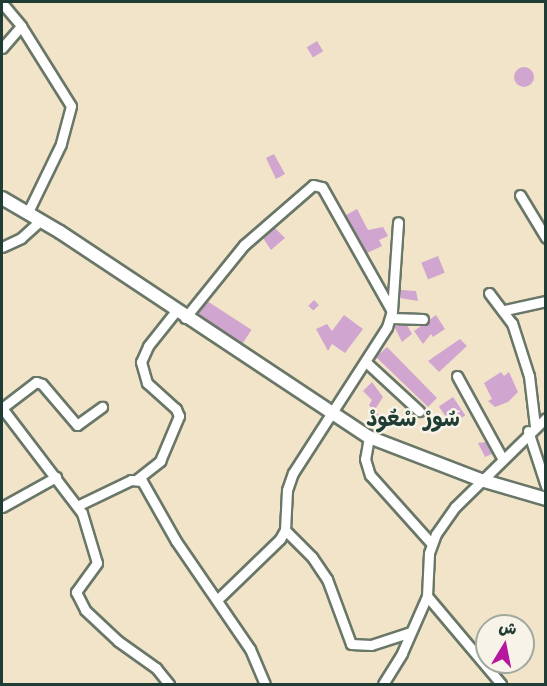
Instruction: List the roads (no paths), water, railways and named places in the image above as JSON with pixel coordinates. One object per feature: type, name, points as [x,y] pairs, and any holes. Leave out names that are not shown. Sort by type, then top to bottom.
[{"type":"street","points":[[2,3],[13,7],[21,26],[67,95],[71,115],[28,212]]},
{"type":"street","points":[[2,48],[21,26]]},
{"type":"street","points":[[77,507],[136,480],[160,461],[179,416],[176,409],[147,383],[141,362],[148,346],[180,315],[244,245],[312,185],[322,187],[392,315]]},
{"type":"street","points":[[520,195],[546,238]]},
{"type":"street","points":[[2,198],[41,220],[180,315],[333,416],[369,437],[481,480],[546,499]]},
{"type":"street","points":[[2,247],[21,238],[41,220]]},
{"type":"street","points":[[218,599],[285,530],[289,482],[367,363],[392,315],[398,222]]},
{"type":"street","points":[[489,293],[505,310],[529,376],[532,429],[546,486]]},
{"type":"street","points":[[505,310],[546,301]]},
{"type":"street","points":[[392,315],[423,318]]},
{"type":"street","points":[[367,363],[419,411]]},
{"type":"street","points":[[457,375],[502,458]]},
{"type":"street","points":[[102,407],[77,425],[42,384],[36,382],[2,408],[77,507],[97,563],[78,586],[78,598],[100,625],[156,668],[169,684]]},
{"type":"street","points":[[383,684],[402,653],[427,596],[431,543],[455,507],[502,458],[546,418]]},
{"type":"street","points":[[369,437],[365,459],[370,475],[431,543]]},
{"type":"street","points":[[2,507],[56,477]]},
{"type":"street","points":[[136,480],[147,487],[176,541],[218,599],[250,649],[265,684]]},
{"type":"street","points":[[285,530],[312,557],[327,579],[351,644],[371,645],[409,633]]},
{"type":"street","points":[[427,596],[501,684]]},
{"type":"district","name":"سُورْ سْعُودْ","points":[[413,419]]}]
